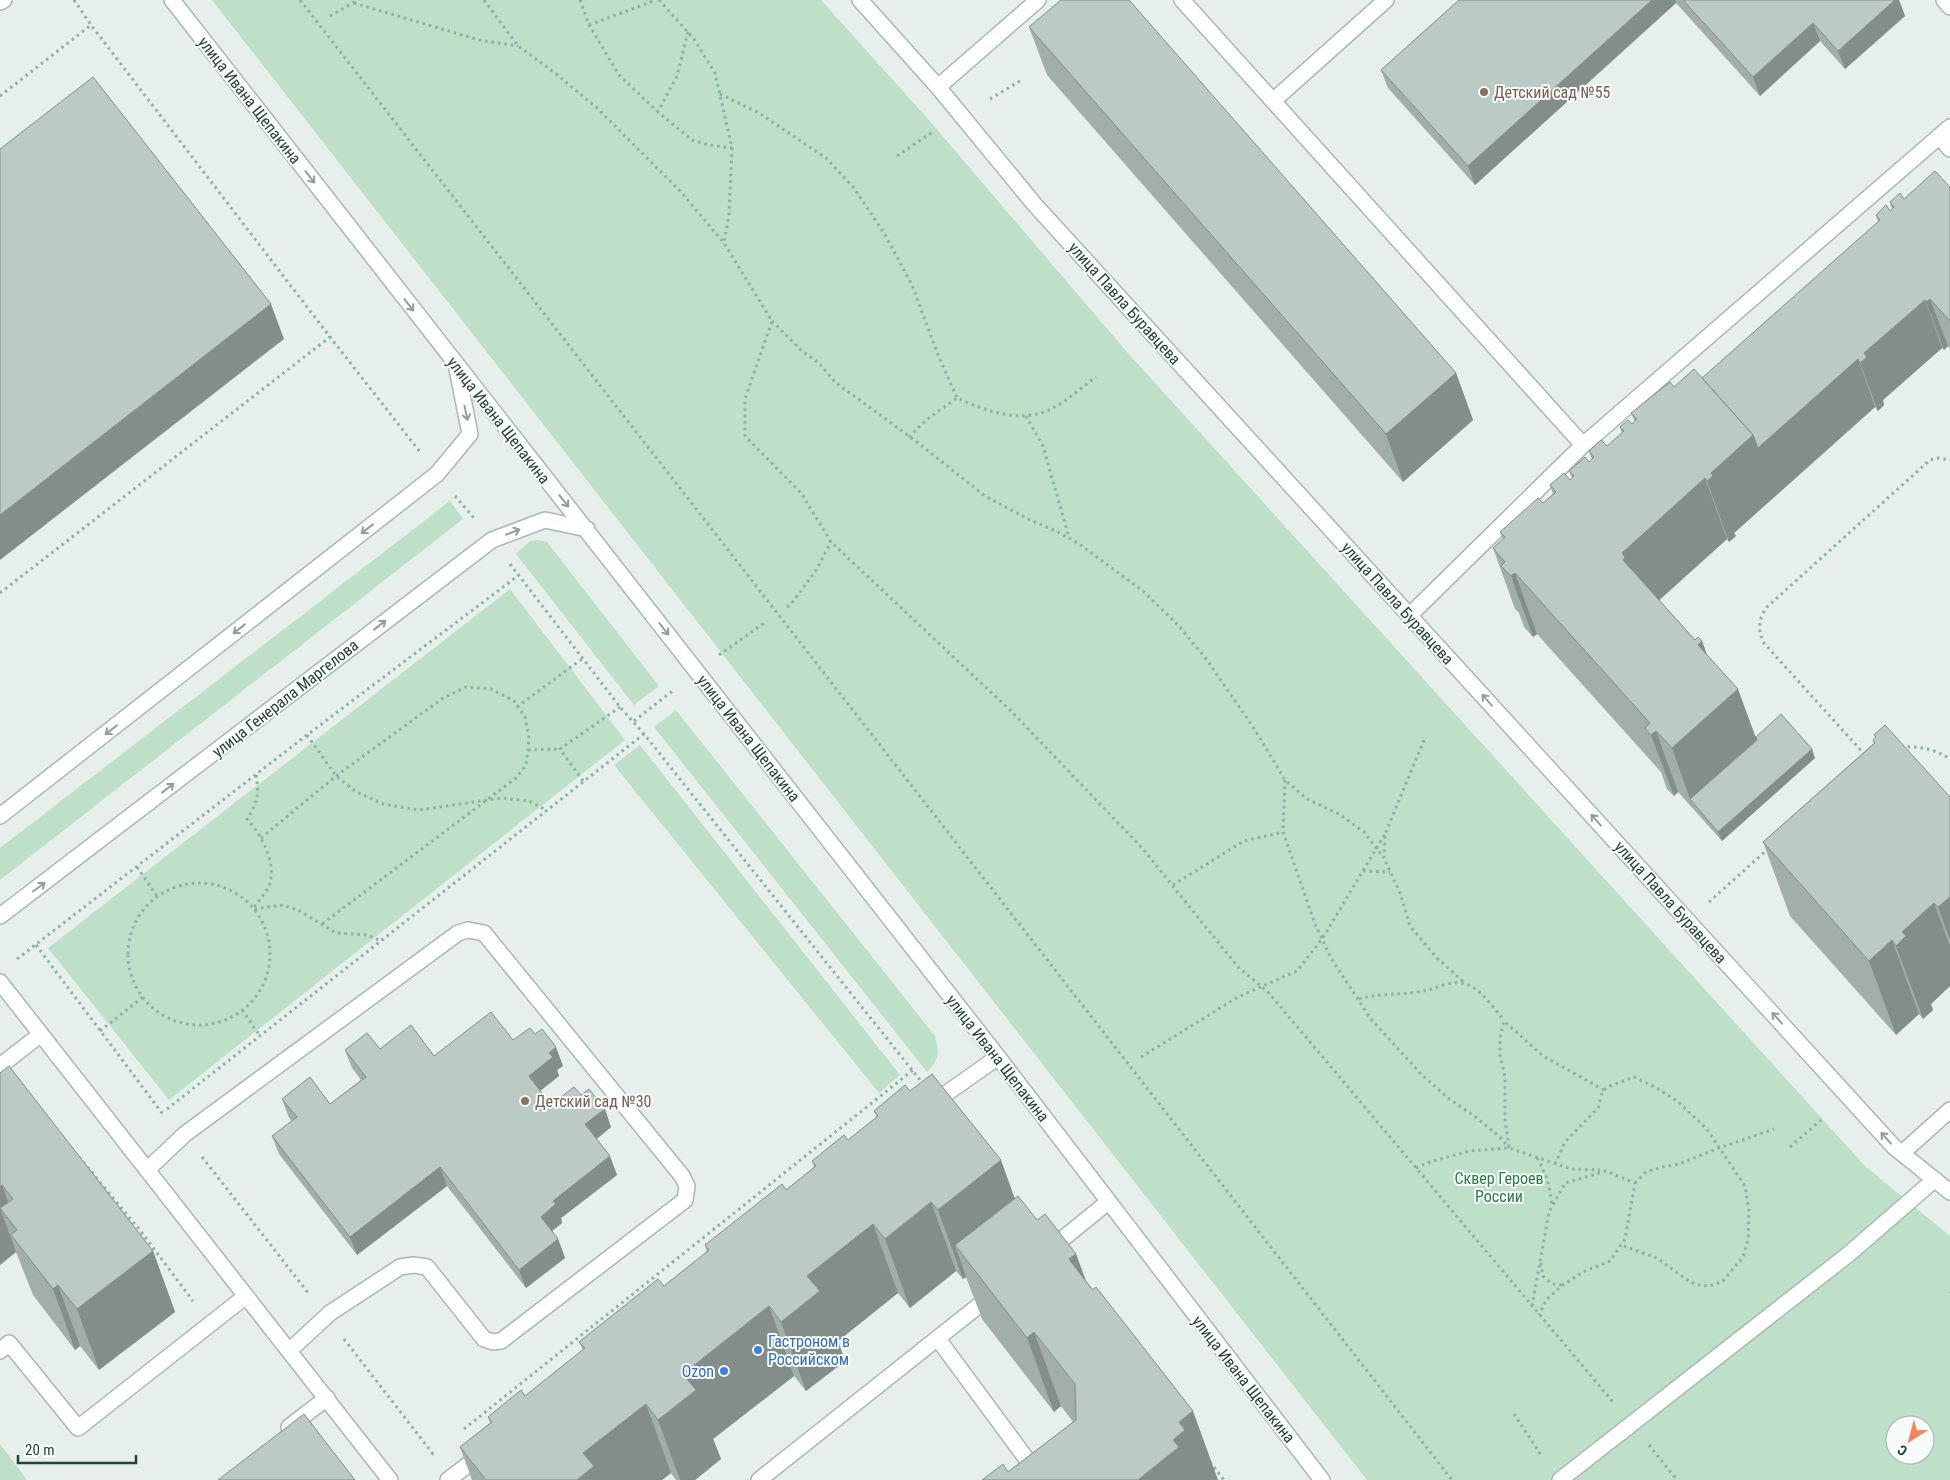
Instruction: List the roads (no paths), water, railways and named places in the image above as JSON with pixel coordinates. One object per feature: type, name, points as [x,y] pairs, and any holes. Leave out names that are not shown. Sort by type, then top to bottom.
[{"type":"street","points":[[0,2],[4,0]]},
{"type":"street","name":"улица Ивана Щепакина","points":[[172,0],[456,366],[587,529],[998,1057],[1322,1480]]},
{"type":"street","name":"улица Павла Буравцева","points":[[860,0],[938,87],[1035,205],[1887,1139],[1950,1192]]},
{"type":"street","points":[[938,87],[1038,0]]},
{"type":"street","points":[[1182,0],[1583,445]]},
{"type":"street","points":[[1273,101],[1386,0]]},
{"type":"street","points":[[1944,0],[1950,7]]},
{"type":"street","points":[[1410,615],[1583,445],[1945,131],[1950,149]]},
{"type":"street","points":[[0,816],[438,474],[470,434],[456,366]]},
{"type":"street","name":"улица Генерала Маргелова","points":[[0,916],[492,540],[544,520],[587,529]]},
{"type":"street","points":[[147,1170],[185,1134],[458,933],[468,930],[484,933],[682,1176],[687,1186],[685,1200],[501,1340],[493,1342],[484,1339],[427,1267],[413,1265],[400,1267],[326,1316],[289,1351]]},
{"type":"street","points":[[0,982],[390,1480]]},
{"type":"street","points":[[0,1066],[41,1034]]},
{"type":"street","points":[[920,1113],[998,1057]]},
{"type":"street","points":[[1902,1153],[1950,1110]]},
{"type":"street","points":[[1560,1480],[1850,1253],[1934,1180]]},
{"type":"street","points":[[1036,1260],[1108,1202]]},
{"type":"street","points":[[759,1480],[1006,1284]]},
{"type":"street","points":[[0,1351],[9,1343],[78,1428],[246,1296]]},
{"type":"street","points":[[938,1339],[1042,1480]]},
{"type":"street","points":[[281,1433],[327,1398]]},
{"type":"street","points":[[448,1480],[495,1443]]},
{"type":"place","name":"Детский сад №55","points":[[1484,92]]},
{"type":"place","name":"Детский сад №30","points":[[525,1101]]},
{"type":"place","name":"Гастроном в Российском","points":[[758,1350]]},
{"type":"place","name":"Ozon","points":[[724,1371]]},
{"type":"park label","name":"Сквер Героев России","points":[[1499,1187]]}]
